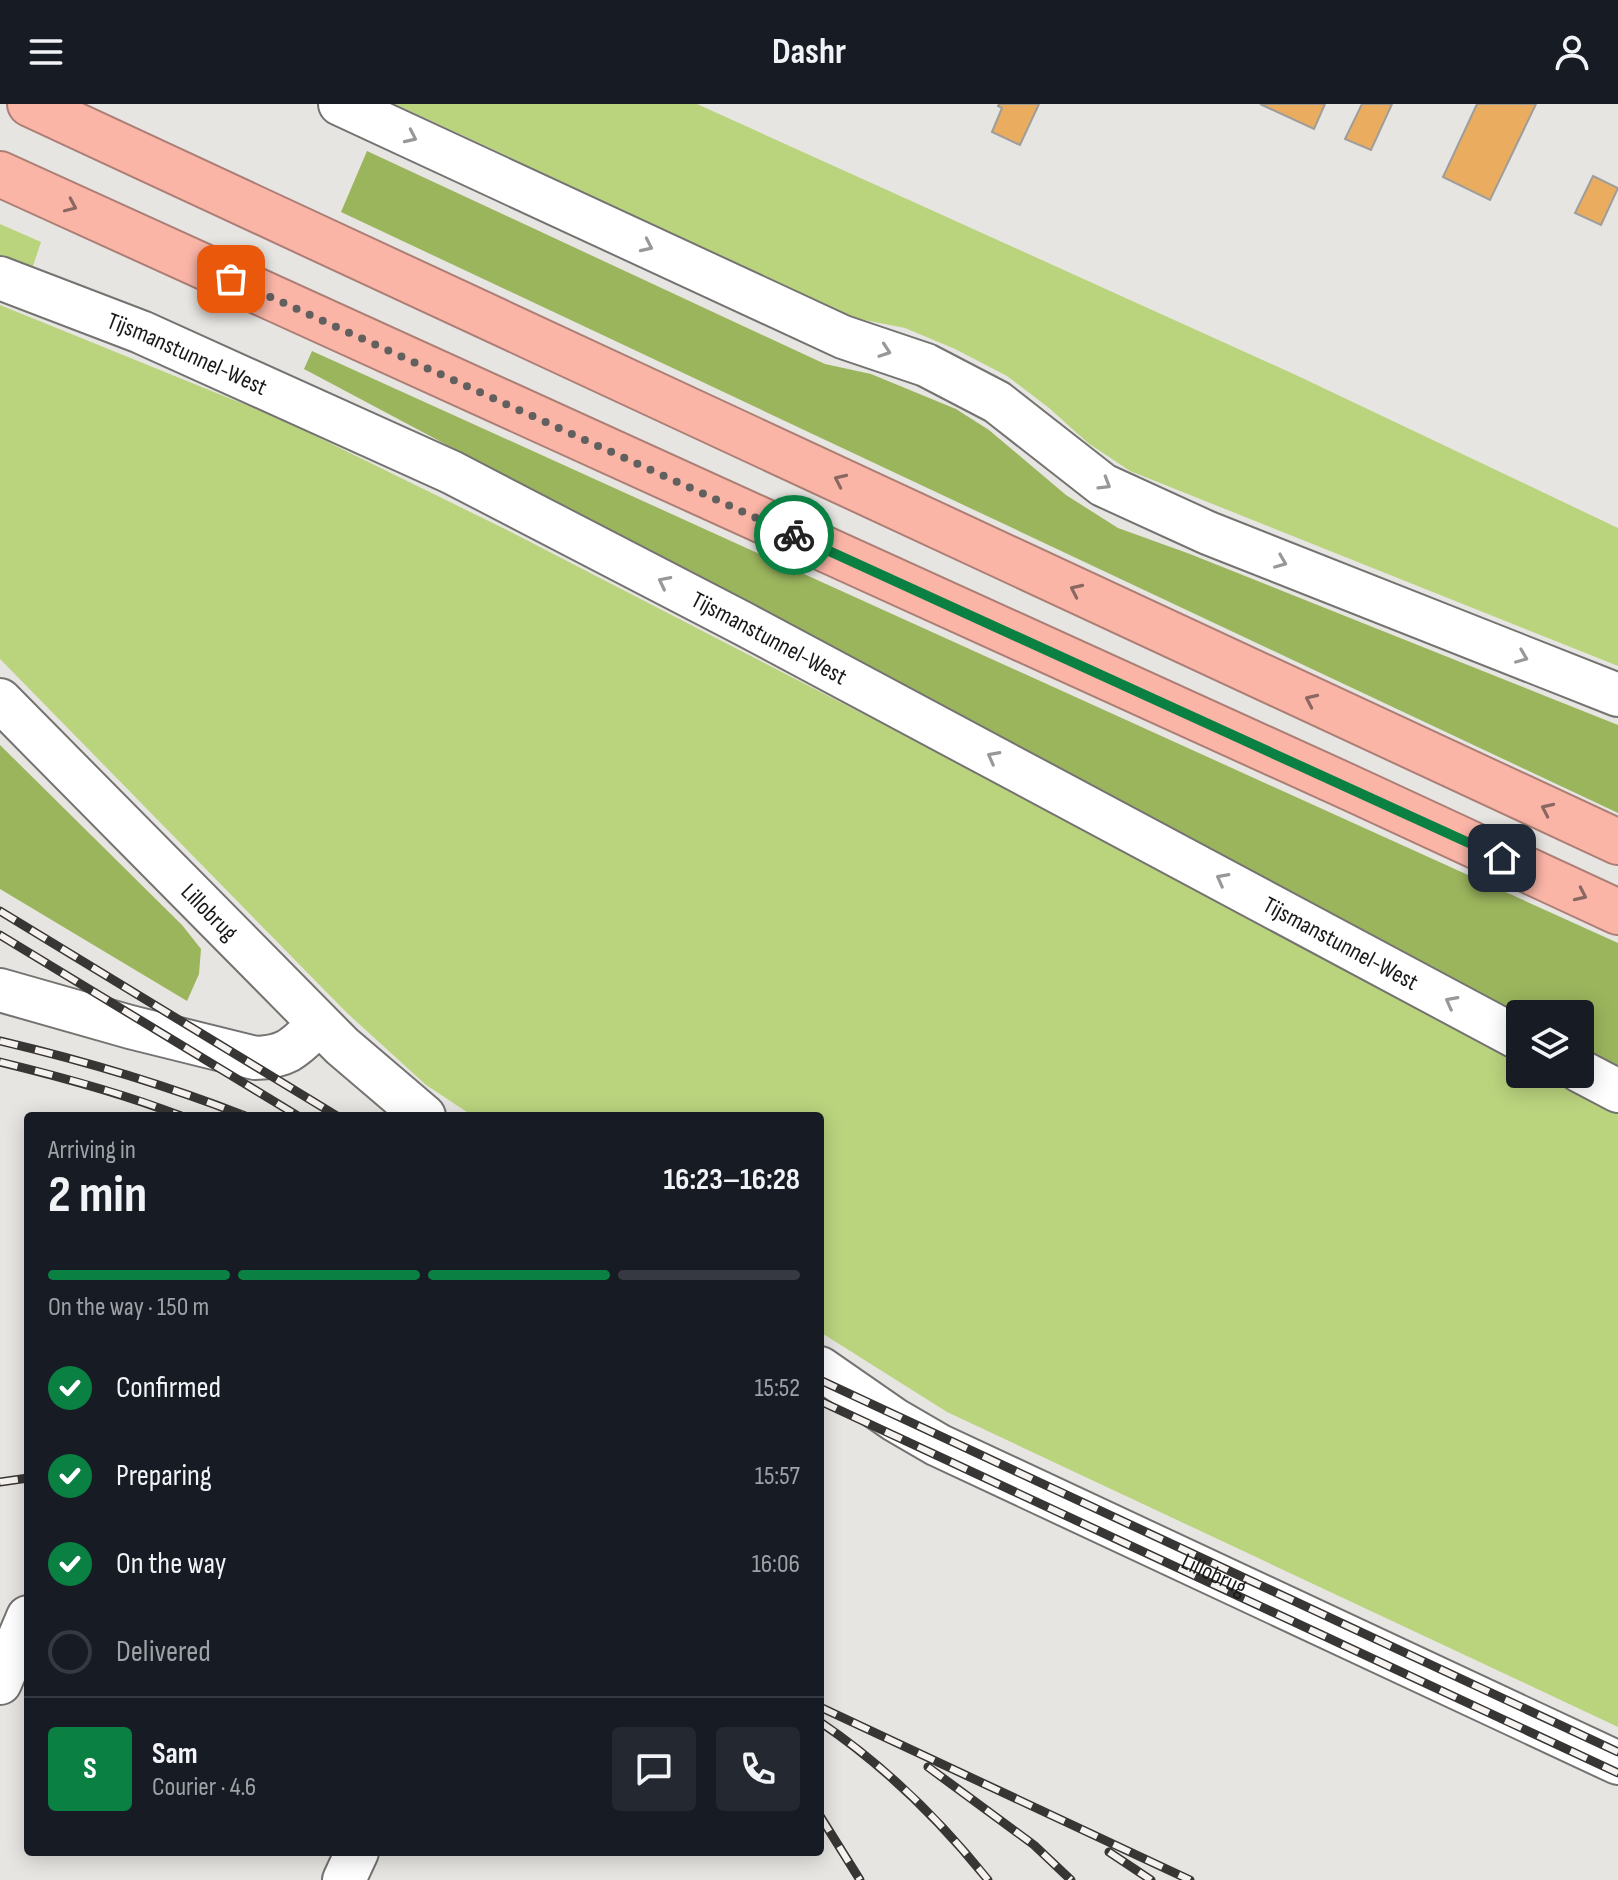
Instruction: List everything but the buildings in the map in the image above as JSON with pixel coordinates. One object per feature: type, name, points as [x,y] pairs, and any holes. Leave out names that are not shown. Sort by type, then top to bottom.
[{"type":"highway","points":[[30,104],[1618,842]]},
{"type":"highway","points":[[0,174],[1618,912]]},
{"type":"street","points":[[340,104],[843,337],[926,365],[997,402],[1103,485],[1208,533],[1618,695]]},
{"type":"street","name":"Tijsmanstunnel-West","points":[[0,278],[141,332],[451,472],[744,624],[1506,1032]]},
{"type":"street","name":"Lillobrug","points":[[0,700],[319,1024],[419,1112]]},
{"type":"street","points":[[0,990],[255,1058],[289,1052],[319,1024]]},
{"type":"street","points":[[1594,1078],[1618,1091]]},
{"type":"street","name":"Lillobrug","points":[[824,1371],[895,1420],[938,1445],[1618,1763]]},
{"type":"street","points":[[0,1683],[24,1626]]},
{"type":"street","points":[[344,1880],[355,1856]]},
{"type":"green space","points":[[395,104],[697,104],[1298,376],[1618,528],[1618,666],[1130,471],[1088,443],[1007,376],[955,349],[905,328],[854,318]]},
{"type":"green space","points":[[367,151],[825,364],[871,374],[956,409],[989,430],[1066,495],[1118,528],[1618,725],[1618,813],[341,212]]},
{"type":"green space","points":[[0,224],[41,242],[31,272],[0,259]]},
{"type":"green space","points":[[0,305],[283,420],[507,530],[970,769],[1506,1052],[1506,1088],[1574,1088],[1618,1111],[1618,1727],[947,1412],[824,1335],[824,1112],[467,1112],[426,1085],[346,1012],[0,659]]},
{"type":"green space","points":[[312,351],[1618,943],[1618,1067],[1594,1054],[1594,1000],[1506,1000],[1506,1008],[304,369]]},
{"type":"green space","points":[[0,745],[182,925],[201,949],[199,974],[187,1001],[0,889]]},
{"type":"railway","points":[[0,911],[330,1112]]},
{"type":"railway","points":[[0,935],[291,1112]]},
{"type":"railway","points":[[0,1041],[124,1074],[234,1112]]},
{"type":"railway","points":[[0,1062],[92,1086],[170,1112]]},
{"type":"railway","points":[[824,1382],[1618,1752]]},
{"type":"railway","points":[[824,1403],[1618,1773]]},
{"type":"railway","points":[[0,1482],[24,1479]]},
{"type":"railway","points":[[824,1709],[1190,1880]]},
{"type":"railway","points":[[824,1725],[910,1795],[988,1880]]},
{"type":"railway","points":[[928,1767],[1034,1845],[1071,1880]]},
{"type":"railway","points":[[824,1822],[860,1880]]},
{"type":"railway","points":[[1109,1852],[1151,1880]]},
{"type":"way so far","points":[[231,279],[794,535]]},
{"type":"route","points":[[794,535],[1502,858]]}]
